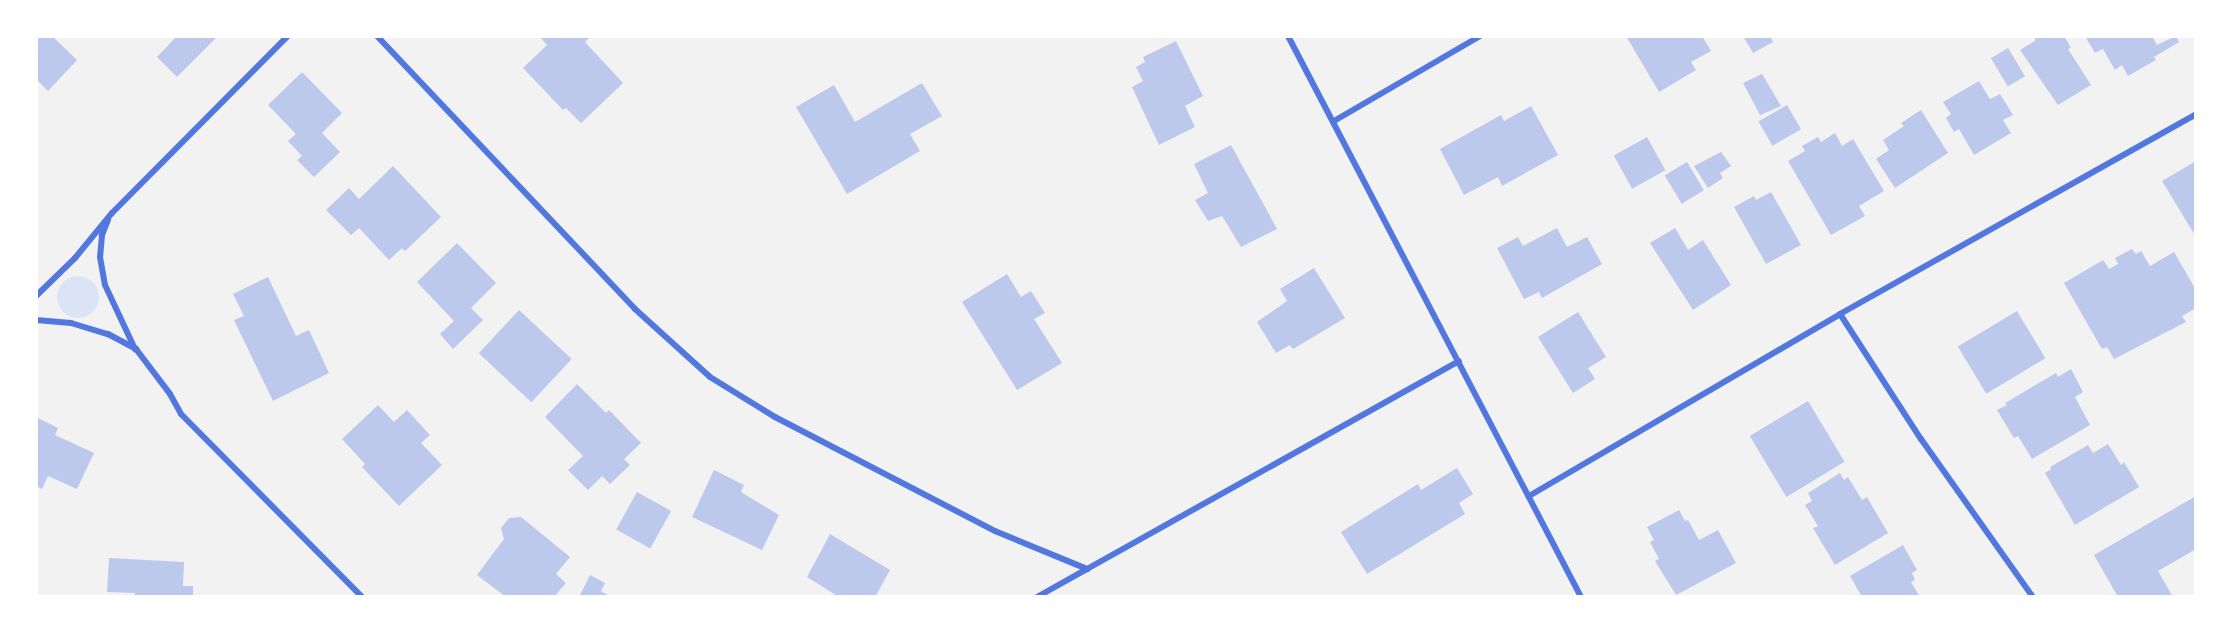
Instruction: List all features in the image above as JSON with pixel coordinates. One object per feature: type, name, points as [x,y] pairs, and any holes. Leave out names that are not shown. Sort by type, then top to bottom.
[{"type":"street","points":[[36,296],[75,258],[112,213],[288,36]]},
{"type":"street","points":[[377,36],[635,309],[710,377],[775,417],[995,531],[1088,569]]},
{"type":"street","points":[[1288,36],[1581,597]]},
{"type":"street","points":[[1334,121],[1480,36]]},
{"type":"street","points":[[1529,496],[1840,314],[2196,114]]},
{"type":"street","points":[[112,213],[102,235],[100,257],[105,285],[136,349],[170,394],[181,414],[362,597]]},
{"type":"street","points":[[1840,314],[1921,439],[2033,597]]},
{"type":"street","points":[[36,320],[71,323],[108,334],[136,349]]},
{"type":"street","points":[[1037,597],[1459,361]]},
{"type":"shaded area","points":[[78,276],[93,282],[99,297],[93,312],[78,318],[63,312],[57,297],[63,282]]},
{"type":"building","points":[[36,36],[52,36],[77,60],[48,91],[36,79]]},
{"type":"building","points":[[177,36],[218,36],[177,77],[157,57]]},
{"type":"building","points":[[539,36],[591,36],[585,42],[623,83],[581,123],[566,108],[563,110],[523,68],[547,45]]},
{"type":"building","points":[[1626,36],[1702,36],[1711,51],[1691,62],[1696,70],[1659,92]]},
{"type":"building","points":[[1743,36],[1770,36],[1773,42],[1753,53]]},
{"type":"building","points":[[2035,36],[2064,36],[2071,48],[2068,49],[2091,85],[2058,105],[2020,50],[2035,41]]},
{"type":"building","points":[[2085,36],[2152,36],[2157,45],[2176,36],[2179,42],[2154,57],[2156,60],[2128,76],[2122,65],[2115,70],[2103,49],[2095,53]]},
{"type":"building","points":[[1176,41],[1203,96],[1185,106],[1195,127],[1159,145],[1132,87],[1143,81],[1136,67],[1145,62],[1143,57]]},
{"type":"building","points":[[2008,48],[2025,76],[2008,87],[1991,58]]},
{"type":"building","points":[[302,72],[342,113],[322,133],[340,152],[314,177],[297,160],[302,156],[288,141],[296,134],[268,105]]},
{"type":"building","points":[[1762,74],[1781,106],[1760,115],[1743,83]]},
{"type":"building","points":[[1979,81],[1990,99],[2000,94],[2013,115],[2003,120],[2011,133],[1974,155],[1959,129],[1954,132],[1946,118],[1951,114],[1943,102]]},
{"type":"building","points":[[922,83],[942,116],[910,134],[920,151],[847,194],[796,107],[834,85],[855,122]]},
{"type":"building","points":[[1787,105],[1801,129],[1772,146],[1758,122]]},
{"type":"building","points":[[1531,106],[1558,155],[1502,186],[1498,177],[1464,195],[1440,149],[1501,115],[1504,121]]},
{"type":"building","points":[[1921,110],[1948,153],[1895,188],[1876,159],[1889,150],[1883,140],[1904,126],[1901,123]]},
{"type":"building","points":[[1835,133],[1842,146],[1853,139],[1884,191],[1859,206],[1865,216],[1831,235],[1788,161],[1805,151],[1802,146],[1818,137],[1821,142]]},
{"type":"building","points":[[1647,137],[1665,170],[1632,189],[1614,155]]},
{"type":"building","points":[[1231,145],[1277,229],[1241,247],[1222,216],[1208,221],[1195,200],[1208,193],[1194,164]]},
{"type":"building","points":[[1721,152],[1731,166],[1720,173],[1723,178],[1708,188],[1694,166]]},
{"type":"building","points":[[2196,161],[2196,237],[2162,181]]},
{"type":"building","points":[[1687,162],[1704,190],[1682,204],[1665,175]]},
{"type":"building","points":[[393,166],[441,217],[405,251],[402,248],[389,260],[359,228],[351,235],[326,210],[349,188],[359,199]]},
{"type":"building","points":[[1771,192],[1801,245],[1766,264],[1734,207],[1754,196],[1756,200]]},
{"type":"building","points":[[1557,228],[1567,247],[1587,237],[1602,264],[1542,298],[1539,292],[1524,299],[1497,248],[1518,237],[1523,246]]},
{"type":"building","points":[[1675,228],[1688,250],[1703,240],[1731,285],[1693,310],[1650,243]]},
{"type":"building","points":[[457,243],[496,283],[471,308],[483,320],[453,349],[440,334],[454,321],[417,282]]},
{"type":"building","points":[[2132,249],[2136,254],[2141,251],[2150,266],[2174,252],[2196,290],[2196,308],[2182,316],[2186,322],[2114,359],[2107,347],[2102,349],[2064,283],[2103,260],[2109,269],[2118,264],[2115,258]]},
{"type":"building","points":[[1314,268],[1345,318],[1293,349],[1290,345],[1276,353],[1257,322],[1287,301],[1280,289]]},
{"type":"building","points":[[1007,274],[1021,297],[1031,291],[1045,313],[1034,319],[1062,363],[1017,390],[962,302]]},
{"type":"building","points":[[268,277],[296,336],[309,330],[329,373],[273,401],[234,320],[244,316],[233,294]]},
{"type":"building","points":[[519,310],[572,359],[531,402],[479,353]]},
{"type":"building","points":[[2017,311],[2045,358],[1986,394],[1958,347]]},
{"type":"building","points":[[1578,312],[1606,357],[1588,368],[1595,379],[1573,393],[1538,337]]},
{"type":"building","points":[[2071,369],[2083,392],[2075,397],[2090,425],[2032,459],[2018,436],[2014,438],[1997,410],[2056,373],[2058,377]]},
{"type":"building","points":[[577,384],[606,413],[609,410],[641,443],[624,459],[630,465],[610,484],[602,476],[588,490],[568,470],[583,456],[545,417]]},
{"type":"building","points":[[1808,401],[1845,462],[1786,497],[1750,436]]},
{"type":"building","points":[[378,405],[394,422],[407,410],[430,435],[421,443],[442,465],[399,506],[362,467],[365,464],[342,439]]},
{"type":"building","points":[[36,417],[58,428],[55,435],[94,453],[77,489],[48,476],[42,489],[36,486]]},
{"type":"building","points":[[2108,444],[2121,465],[2124,462],[2139,487],[2075,525],[2045,473],[2051,469],[2050,467],[2088,445],[2093,453]]},
{"type":"building","points":[[1457,468],[1473,494],[1459,503],[1465,514],[1367,574],[1341,532],[1418,484],[1421,490]]},
{"type":"building","points":[[714,470],[744,485],[741,492],[779,515],[762,550],[692,517]]},
{"type":"building","points":[[1840,473],[1844,480],[1848,477],[1862,500],[1867,497],[1888,533],[1835,565],[1813,528],[1818,526],[1805,505],[1812,501],[1808,493]]},
{"type":"building","points":[[637,492],[671,511],[650,549],[616,530]]},
{"type":"building","points":[[2196,496],[2196,549],[2158,571],[2173,597],[2118,597],[2094,555]]},
{"type":"building","points":[[1679,510],[1685,521],[1688,520],[1699,540],[1718,530],[1736,563],[1676,595],[1655,561],[1659,559],[1650,542],[1654,540],[1647,527]]},
{"type":"building","points":[[521,517],[570,557],[556,574],[566,583],[554,597],[506,597],[477,575],[504,539],[501,528],[509,518]]},
{"type":"building","points":[[830,534],[890,570],[875,597],[839,597],[807,577]]},
{"type":"building","points":[[1903,545],[1917,570],[1912,573],[1915,580],[1911,582],[1920,597],[1862,597],[1850,576]]},
{"type":"building","points":[[109,558],[184,562],[183,586],[193,586],[193,597],[134,597],[135,593],[107,592]]},
{"type":"building","points":[[590,575],[605,583],[601,591],[611,597],[579,597]]}]
